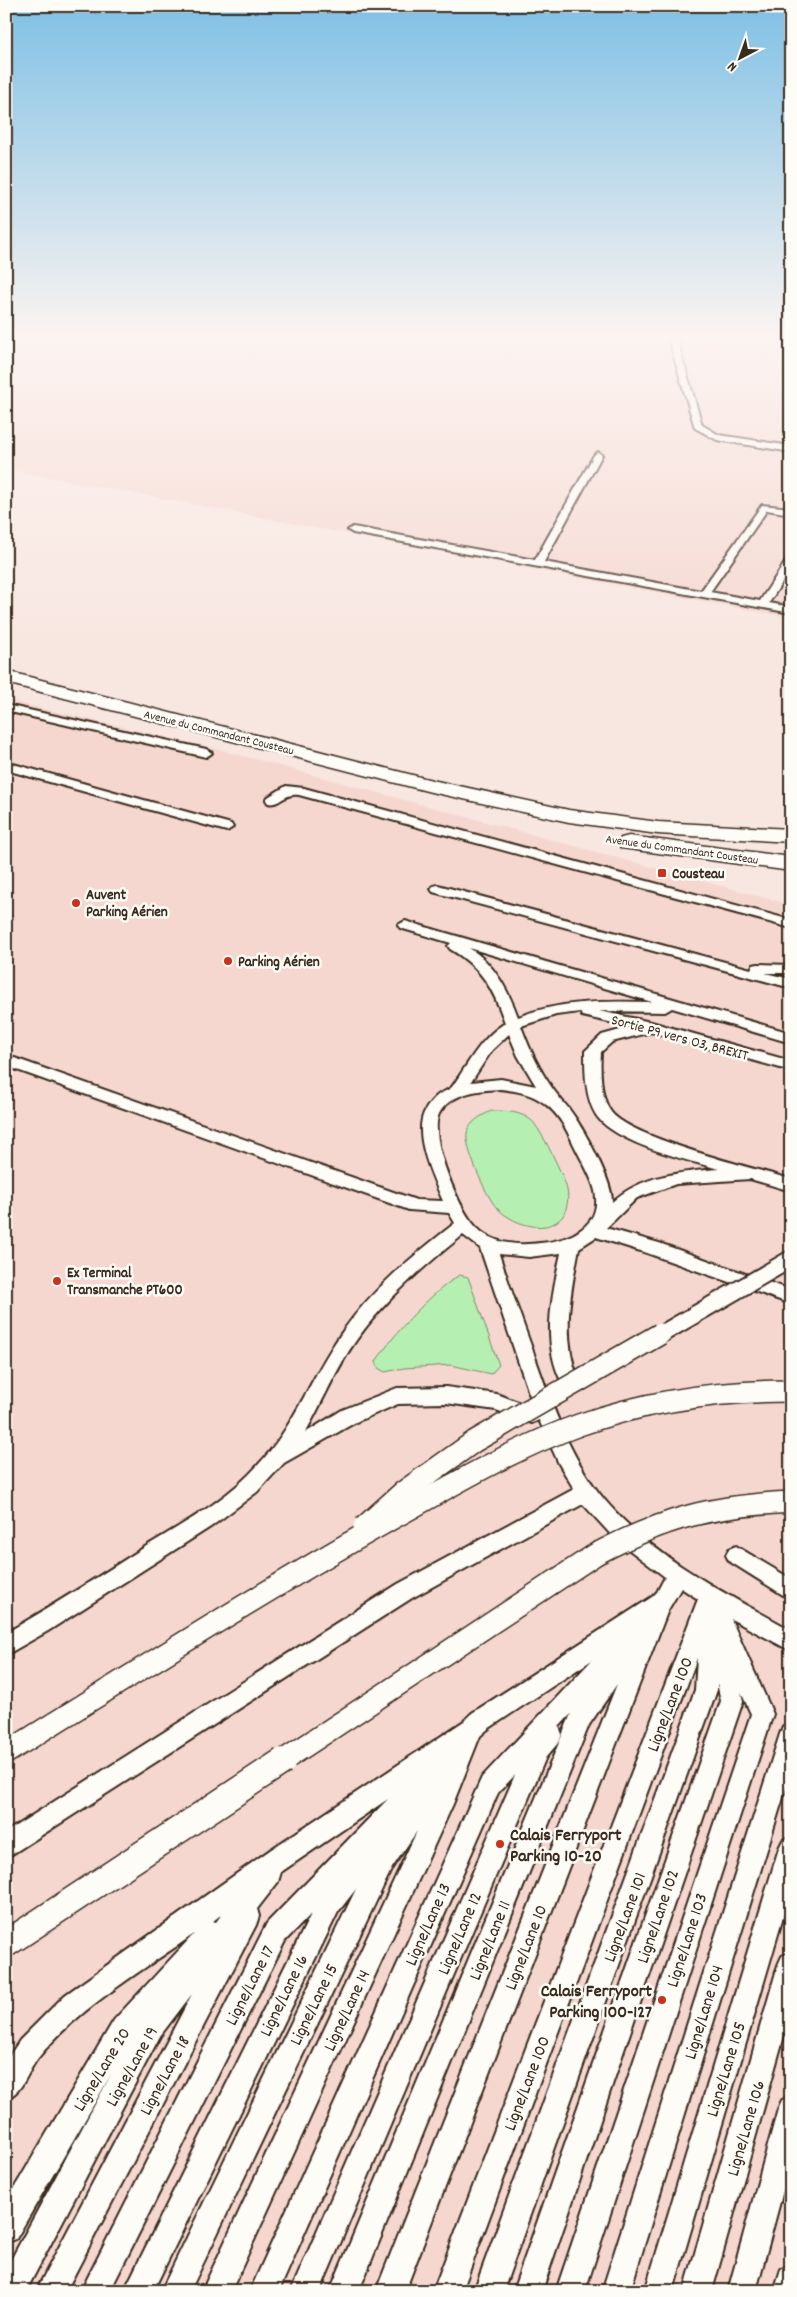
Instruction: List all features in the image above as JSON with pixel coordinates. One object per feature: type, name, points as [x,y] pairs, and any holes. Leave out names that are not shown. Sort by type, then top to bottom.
[{"type":"street","name":"Avenue du Commandant Cousteau","points":[[6,677],[431,786],[610,823],[667,829],[791,836]]},
{"type":"street","name":"Avenue du Commandant Cousteau","points":[[431,786],[560,828],[602,838],[695,853],[791,864]]},
{"type":"lane","points":[[538,564],[598,455]]},
{"type":"lane","points":[[704,594],[765,507],[791,511]]},
{"type":"lane","points":[[353,530],[791,610]]},
{"type":"lane","points":[[763,605],[791,560]]},
{"type":"lane","points":[[6,708],[206,753]]},
{"type":"lane","points":[[6,766],[227,828]]},
{"type":"lane","points":[[272,800],[286,790],[300,791],[791,924]]},
{"type":"lane","points":[[438,889],[791,984]]},
{"type":"lane","points":[[405,925],[791,1038]]},
{"type":"lane","points":[[421,930],[467,952],[490,972],[529,1062],[554,1102],[565,1113],[603,1190],[600,1218],[593,1230]]},
{"type":"lane","points":[[733,967],[791,969]]},
{"type":"lane","points":[[459,1090],[468,1074],[498,1034],[514,1025],[546,1012],[605,1006],[687,1008]]},
{"type":"lane","name":"Sortie P9 vers O3, BREXIT","points":[[570,1009],[651,1027],[791,1066]]},
{"type":"lane","points":[[651,1027],[607,1038],[593,1051],[592,1065],[598,1099],[606,1117],[635,1135],[791,1185]]},
{"type":"lane","points":[[6,1060],[416,1206],[454,1207]]},
{"type":"lane","points":[[554,1102],[539,1093],[508,1084],[476,1085],[445,1097],[433,1108],[428,1121],[427,1139],[454,1207],[464,1225],[487,1244],[508,1250],[531,1252],[571,1244],[593,1230],[631,1194],[674,1178],[750,1173]]},
{"type":"lane","points":[[6,1645],[212,1515],[263,1474],[276,1460],[294,1433],[332,1364],[361,1322],[389,1290],[412,1268],[464,1225]]},
{"type":"lane","points":[[593,1230],[653,1248],[791,1297]]},
{"type":"lane","points":[[487,1244],[548,1420],[560,1447],[587,1492],[604,1514],[640,1548],[710,1594],[791,1641]]},
{"type":"lane","points":[[569,1378],[561,1355],[559,1337],[571,1244]]},
{"type":"lane","points":[[342,1546],[403,1492],[475,1441],[791,1259]]},
{"type":"lane","points":[[6,1754],[342,1546],[531,1444],[602,1417],[663,1402],[721,1393],[791,1390]]},
{"type":"lane","points":[[276,1460],[349,1416],[397,1396],[446,1395],[497,1402],[548,1420]]},
{"type":"lane","points":[[6,1846],[405,1591],[587,1492]]},
{"type":"lane","points":[[6,1944],[596,1554],[662,1523],[690,1514],[723,1507],[791,1502]]},
{"type":"lane","points":[[736,1555],[791,1591]]},
{"type":"lane","points":[[6,2086],[29,2049],[74,2004],[480,1722],[660,1604],[665,1599],[677,1573]]},
{"type":"lane","name":"Ligne/Lane 100","points":[[447,2291],[710,1594]]},
{"type":"lane","name":"Ligne/Lane 101","points":[[488,2291],[706,1690],[710,1594]]},
{"type":"lane","name":"Ligne/Lane 102","points":[[527,2291],[732,1701],[710,1594]]},
{"type":"lane","name":"Ligne/Lane 103","points":[[570,2291],[762,1714],[710,1594]]},
{"type":"lane","name":"Ligne/Lane 13","points":[[264,2291],[490,1785],[660,1604]]},
{"type":"lane","name":"Ligne/Lane 12","points":[[305,2291],[538,1750],[660,1604]]},
{"type":"lane","name":"Ligne/Lane 11","points":[[344,2291],[581,1718],[660,1604]]},
{"type":"lane","name":"Ligne/Lane 10","points":[[390,2291],[660,1604]]},
{"type":"lane","name":"Ligne/Lane 17","points":[[95,2291],[276,1932],[472,1729]]},
{"type":"lane","name":"Ligne/Lane 16","points":[[138,2291],[328,1903],[472,1729]]},
{"type":"lane","name":"Ligne/Lane 15","points":[[175,2291],[383,1858],[472,1729]]},
{"type":"lane","name":"Ligne/Lane 14","points":[[216,2291],[445,1796],[472,1729]]},
{"type":"lane","name":"Ligne/Lane 104","points":[[616,2291],[791,1734]]},
{"type":"lane","name":"Ligne/Lane 105","points":[[659,2291],[791,1848]]},
{"type":"lane","name":"Ligne/Lane 20","points":[[6,2229],[123,2029],[279,1860]]},
{"type":"lane","name":"Ligne/Lane 19","points":[[10,2291],[151,2027],[279,1860]]},
{"type":"lane","name":"Ligne/Lane 18","points":[[50,2291],[230,1946],[279,1860]]},
{"type":"lane","name":"Ligne/Lane 106","points":[[698,2291],[791,1965]]},
{"type":"lane","points":[[742,2291],[791,2110]]},
{"type":"lane","points":[[788,2291],[791,2279]]},
{"type":"shaded area","points":[[6,447],[791,447],[791,618],[6,469]]},
{"type":"shaded area","points":[[6,700],[221,750],[791,905],[791,2291],[6,2291]]},
{"type":"green space","points":[[491,1111],[517,1113],[531,1120],[546,1142],[568,1193],[563,1216],[556,1222],[538,1227],[519,1222],[502,1213],[487,1193],[469,1148],[467,1133],[476,1119]]},
{"type":"green space","points":[[459,1275],[468,1277],[499,1365],[491,1374],[451,1365],[404,1368],[385,1372],[378,1368],[376,1361],[404,1325],[435,1294]]},
{"type":"place","name":"Cousteau","points":[[662,873]]},
{"type":"place","name":"Auvent Parking Aérien","points":[[76,903]]},
{"type":"place","name":"Parking Aérien","points":[[228,961]]},
{"type":"place","name":"Ex Terminal Transmanche PT600","points":[[57,1281]]},
{"type":"place","name":"Calais Ferryport Parking 10-20","points":[[500,1844]]},
{"type":"place","name":"Calais Ferryport Parking 100-127","points":[[662,2000]]}]
